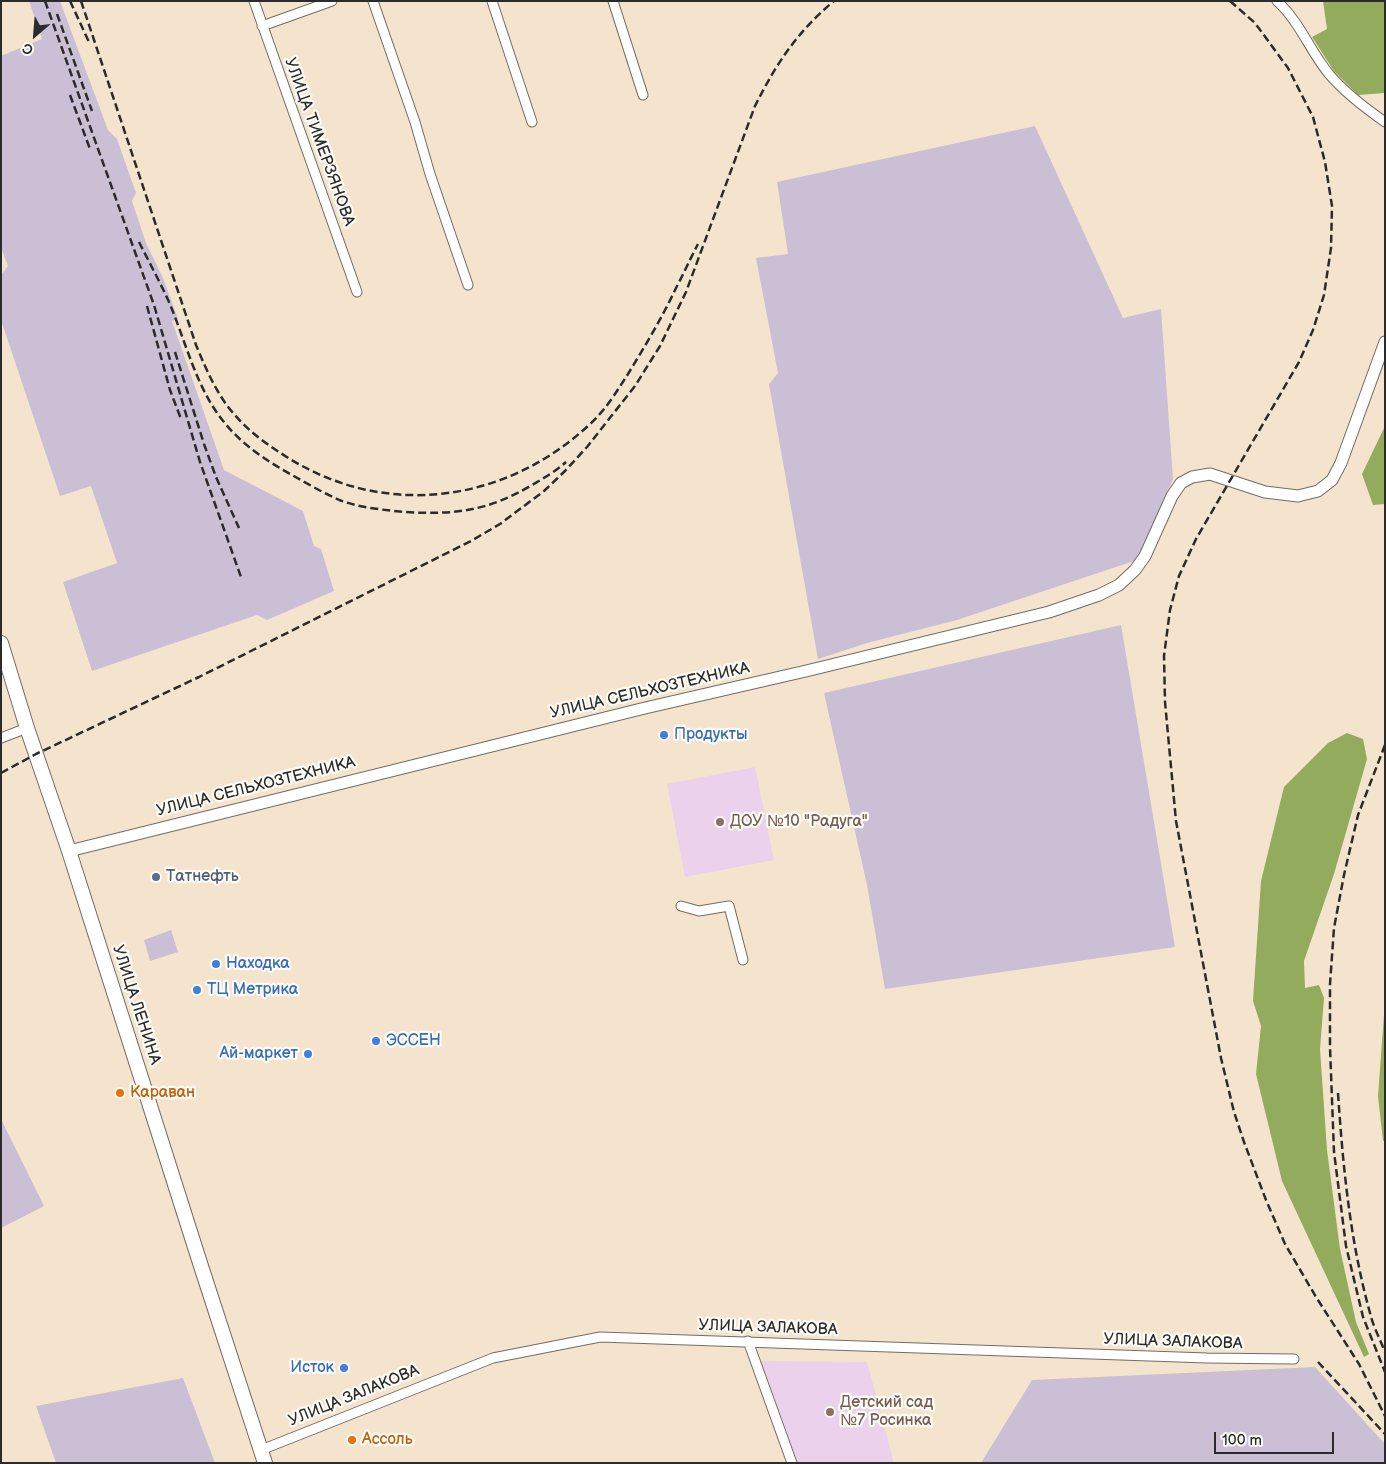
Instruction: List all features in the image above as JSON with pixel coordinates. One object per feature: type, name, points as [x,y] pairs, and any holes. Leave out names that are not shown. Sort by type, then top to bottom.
[{"type":"main road","name":"УЛИЦА ЛЕНИНА","points":[[1,644],[27,728],[69,851],[202,1273],[263,1456]]},
{"type":"street","name":"УЛИЦА ТИМЕРЗЯНОВА","points":[[254,1],[357,292]]},
{"type":"street","points":[[262,26],[332,1]]},
{"type":"street","points":[[372,1],[415,122],[430,174],[468,285]]},
{"type":"street","points":[[492,1],[532,122]]},
{"type":"street","points":[[613,1],[644,95]]},
{"type":"street","points":[[1277,1],[1295,21],[1329,74],[1352,98],[1385,122]]},
{"type":"street","name":"УЛИЦА СЕЛЬХОЗТЕХНИКА","points":[[69,851],[645,708],[806,672],[1049,612],[1098,595],[1119,585],[1135,570],[1145,556],[1172,496],[1181,483],[1192,477],[1210,474],[1265,492],[1298,496],[1318,491],[1332,480],[1341,463],[1385,342]]},
{"type":"street","points":[[1,738],[27,728]]},
{"type":"street","points":[[681,906],[699,910],[729,906],[743,960]]},
{"type":"street","name":"УЛИЦА ЗАЛАКОВА","points":[[263,1456],[492,1358],[600,1337],[1207,1358],[1294,1359]]},
{"type":"street","points":[[748,1341],[792,1463]]},
{"type":"shaded area","points":[[29,1],[60,1],[108,130],[117,139],[136,193],[132,201],[146,243],[163,278],[178,319],[172,321],[224,470],[303,511],[314,546],[321,549],[334,591],[267,620],[257,615],[92,671],[63,582],[117,563],[91,486],[60,496],[1,320],[1,275],[8,266],[1,248],[1,56],[42,39]]},
{"type":"shaded area","points":[[1035,126],[1123,318],[1161,309],[1173,479],[1137,560],[957,620],[867,643],[818,659],[769,384],[778,373],[756,258],[788,254],[777,182]]},
{"type":"shaded area","points":[[1121,625],[1175,947],[885,989],[867,885],[824,693]]},
{"type":"shaded area","name":"ДОУ №10 \"Радуга\"","points":[[755,767],[774,860],[685,877],[667,784]]},
{"type":"shaded area","points":[[171,930],[178,952],[150,961],[144,940]]},
{"type":"shaded area","points":[[1,1119],[44,1206],[1,1228]]},
{"type":"shaded area","name":"Детский сад №7 Росинка","points":[[761,1361],[867,1362],[894,1463],[798,1463]]},
{"type":"shaded area","points":[[1315,1367],[1385,1444],[1385,1463],[981,1463],[1032,1380]]},
{"type":"shaded area","points":[[183,1378],[215,1463],[56,1463],[36,1406]]},
{"type":"green space","points":[[1323,1],[1385,1],[1385,93],[1358,95],[1334,71],[1312,37],[1327,29]]},
{"type":"green space","points":[[1385,426],[1385,504],[1373,505],[1362,474]]},
{"type":"green space","points":[[1347,733],[1363,739],[1367,759],[1334,874],[1304,961],[1305,988],[1319,985],[1324,998],[1320,1049],[1327,1150],[1340,1249],[1356,1322],[1369,1354],[1364,1357],[1282,1181],[1256,1074],[1261,1026],[1253,1001],[1261,881],[1284,787],[1328,743]]},
{"type":"green space","points":[[1385,1001],[1385,1141],[1383,1141],[1378,1096]]},
{"type":"railway","points":[[45,1],[154,305],[200,462],[241,577]]},
{"type":"railway","points":[[70,1],[89,42]]},
{"type":"railway","points":[[81,1],[196,345],[212,381],[228,407],[253,433],[290,459],[328,478],[366,490],[406,495],[445,493],[484,485],[521,471],[556,451],[589,425],[615,394],[659,321],[698,244]]},
{"type":"railway","points":[[1,773],[36,754],[199,677],[471,541],[500,524],[544,491],[587,447],[635,386],[660,346],[686,292],[755,106],[788,49],[834,1]]},
{"type":"railway","points":[[1230,1],[1255,23],[1288,68],[1313,117],[1325,162],[1332,206],[1331,248],[1324,295],[1313,330],[1299,362],[1196,539],[1179,576],[1170,610],[1164,656],[1165,702],[1176,821],[1221,1058],[1234,1112],[1244,1142],[1285,1244],[1359,1364],[1385,1416]]},
{"type":"railway","points":[[57,14],[92,111]]},
{"type":"railway","points":[[70,95],[90,149]]},
{"type":"railway","points":[[139,242],[169,302],[192,364],[214,409],[231,430],[255,452],[323,492],[342,501],[373,508],[423,513],[456,512],[501,501],[545,477],[566,462]]},
{"type":"railway","points":[[147,306],[170,390],[181,419]]},
{"type":"railway","points":[[175,352],[204,444],[216,477],[239,528]]},
{"type":"railway","points":[[1385,745],[1358,815],[1344,875],[1334,928],[1330,984],[1334,1152],[1346,1246],[1363,1317],[1385,1372]]},
{"type":"railway","points":[[1338,1093],[1345,1176],[1357,1259],[1371,1318],[1385,1352]]},
{"type":"railway","points":[[1318,1362],[1385,1434]]},
{"type":"place","name":"Продукты","points":[[664,735]]},
{"type":"place","name":"ДОУ №10 \"Радуга\"","points":[[720,822]]},
{"type":"place","name":"Татнефть","points":[[156,877]]},
{"type":"place","name":"Находка","points":[[216,964]]},
{"type":"place","name":"ТЦ Метрика","points":[[197,990]]},
{"type":"place","name":"ЭССЕН","points":[[376,1041]]},
{"type":"place","name":"Ай-маркет","points":[[308,1054]]},
{"type":"place","name":"Караван","points":[[120,1093]]},
{"type":"place","name":"Исток","points":[[344,1368]]},
{"type":"place","name":"Детский сад №7 Росинка","points":[[830,1412]]},
{"type":"place","name":"Ассоль","points":[[352,1440]]}]
